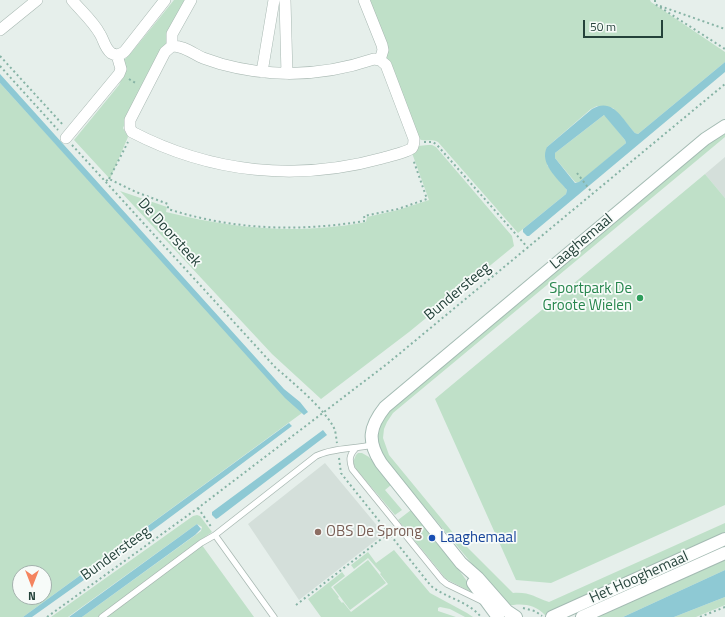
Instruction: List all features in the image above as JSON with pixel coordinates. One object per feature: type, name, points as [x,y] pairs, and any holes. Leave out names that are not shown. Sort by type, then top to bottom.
[{"type":"street","points":[[0,30],[37,0]]},
{"type":"street","points":[[72,0],[99,32],[104,45],[110,52],[117,55],[122,54],[125,51],[165,0]]},
{"type":"street","points":[[172,46],[172,34],[191,0]]},
{"type":"street","points":[[262,72],[274,0]]},
{"type":"street","points":[[285,0],[287,74]]},
{"type":"street","points":[[364,0],[382,45],[383,50],[380,60]]},
{"type":"street","points":[[172,46],[178,46],[205,59],[222,64],[262,72],[287,74],[335,70],[374,59],[380,60],[386,65],[414,139],[412,147],[367,163],[301,172],[252,169],[200,160],[154,143],[132,132],[130,128],[130,120],[165,52],[172,46]]},
{"type":"street","points":[[69,136],[119,74],[120,69],[117,55]]},
{"type":"street","name":"Laaghemaal","points":[[372,445],[371,434],[373,426],[377,417],[385,407],[705,139],[725,118]]},
{"type":"street","name":"Laaghemaal","points":[[705,139],[725,126]]},
{"type":"street","points":[[372,445],[375,454],[381,463],[461,563],[498,617]]},
{"type":"street","name":"Het Hooghemaal","points":[[552,617],[725,539]]},
{"type":"street","name":"Het Hooghemaal","points":[[582,617],[725,552]]},
{"type":"street","points":[[461,563],[478,578],[507,611],[518,617],[524,617]]},
{"type":"lane","points":[[102,617],[201,543],[215,535],[322,452],[372,445]]},
{"type":"lane","points":[[356,448],[351,452],[350,457],[352,469],[442,580],[447,584],[488,603]]},
{"type":"lane","points":[[215,535],[274,617]]},
{"type":"path","points":[[655,4],[725,29]]},
{"type":"path","points":[[655,4],[725,49]]},
{"type":"path","points":[[0,56],[69,136]]},
{"type":"path","name":"De Doorsteek","points":[[0,66],[69,136],[275,367],[305,394],[323,414]]},
{"type":"path","points":[[119,74],[146,88]]},
{"type":"path","name":"Bundersteeg","points":[[47,617],[198,508],[387,364],[725,84]]},
{"type":"path","points":[[132,132],[107,180],[168,204],[168,209],[189,216],[260,227],[295,229],[334,226],[365,221],[364,216],[398,209],[427,199],[412,147],[433,142],[528,248]]},
{"type":"path","points":[[577,173],[593,194]]},
{"type":"path","points":[[198,508],[213,529],[215,535]]},
{"type":"path","points":[[296,605],[392,531],[388,525],[394,520],[425,535]]},
{"type":"path","points":[[700,617],[725,607]]},
{"type":"shaded area","points":[[725,157],[725,198],[705,174]]},
{"type":"shaded area","name":"OBS De Sprong","points":[[325,463],[384,534],[299,600],[248,524]]},
{"type":"green space","points":[[174,0],[187,0],[168,42],[133,106],[123,128],[128,137],[110,179],[74,140],[119,85],[122,78],[122,59],[125,59],[131,53]]},
{"type":"green space","points":[[370,0],[650,0],[725,52],[725,62],[638,134],[635,133],[613,108],[597,106],[591,109],[547,147],[547,165],[567,190],[566,194],[518,233],[438,142],[418,138],[386,59]]},
{"type":"green space","points":[[0,83],[302,413],[52,596],[52,565],[12,565],[12,605],[39,605],[23,617],[0,617]]},
{"type":"green space","points":[[604,115],[626,143],[579,183],[575,182],[555,158],[555,153]]},
{"type":"green space","points":[[725,130],[725,137],[393,413],[387,422],[384,429],[383,438],[389,455],[454,534],[513,593],[528,594],[549,602],[725,523],[725,535],[549,614],[545,615],[541,611],[528,605],[507,606],[384,458],[378,438],[378,433],[382,423],[389,410]]},
{"type":"green space","points":[[432,145],[436,147],[512,236],[514,246],[409,332],[321,399],[272,354],[120,191],[167,207],[166,212],[217,223],[291,229],[340,226],[366,222],[367,217],[398,210],[429,200],[412,153],[418,146]]},
{"type":"green space","name":"Sportpark De Groote Wielen","points":[[705,174],[725,198],[725,505],[551,583],[516,580],[435,399]]},
{"type":"green space","points":[[358,453],[362,453],[369,457],[391,485],[385,490],[402,510],[395,515],[356,469],[353,462]]},
{"type":"green space","points":[[411,510],[477,595],[446,579],[398,520]]},
{"type":"green space","points":[[193,516],[200,516],[212,532],[199,541],[254,617],[82,617],[201,531],[202,527],[197,524],[68,617],[51,617]]},
{"type":"green space","points":[[394,550],[430,593],[473,617],[465,617],[450,609],[440,607],[438,608],[438,611],[456,617],[321,617],[308,599],[342,572],[345,576],[331,587],[342,603],[343,602],[351,612],[388,584],[368,558],[354,569],[351,565],[368,552],[376,563]]},
{"type":"green space","points":[[725,556],[725,570],[623,617],[590,617]]},
{"type":"green space","points":[[368,560],[386,583],[350,610],[333,587]]},
{"type":"green space","points":[[725,597],[725,605],[696,617],[674,617]]},
{"type":"water","points":[[725,62],[725,72],[529,236],[523,232],[523,229],[566,194],[567,190],[550,170],[547,164],[545,153],[547,147],[592,109],[599,106],[606,106],[616,111],[635,133],[638,134]],"holes":[[[604,115],[626,143],[579,182],[575,183],[555,158],[555,153]]]},
{"type":"water","points":[[0,74],[284,389],[300,402],[308,412],[304,415],[285,398],[0,83]]},
{"type":"water","points":[[289,423],[292,426],[195,499],[52,603],[52,596]]},
{"type":"water","points":[[323,430],[327,435],[218,518],[216,519],[212,515],[212,512]]},
{"type":"water","points":[[197,524],[201,529],[195,535],[82,617],[69,617]]},
{"type":"water","points":[[725,570],[725,597],[674,617],[623,617]]},
{"type":"water","points":[[39,605],[49,605],[32,617],[23,617]]},
{"type":"place","name":"Sportpark De Groote Wielen","points":[[640,298]]},
{"type":"place","name":"OBS De Sprong","points":[[318,532]]},
{"type":"place","name":"Laaghemaal","points":[[432,538]]}]
